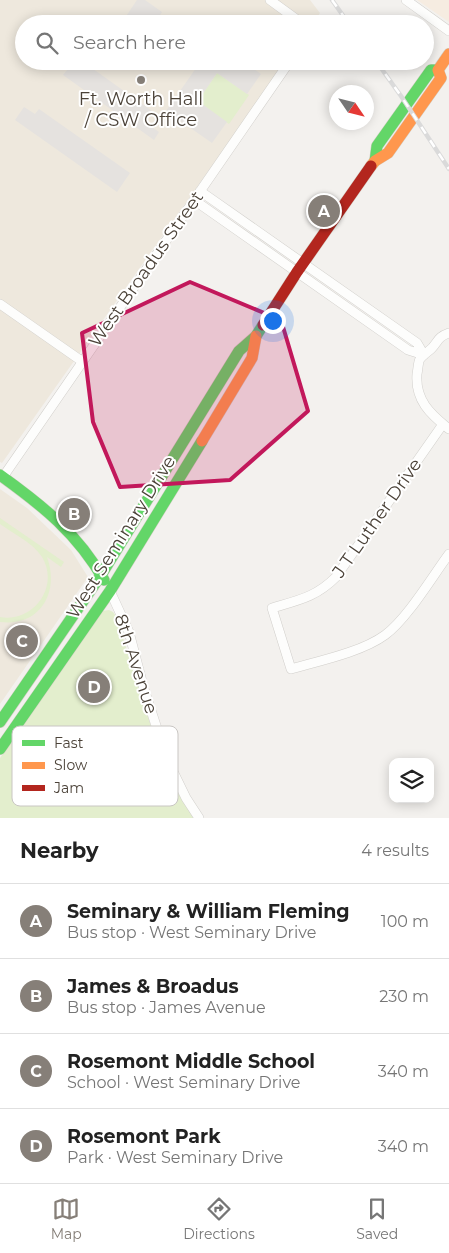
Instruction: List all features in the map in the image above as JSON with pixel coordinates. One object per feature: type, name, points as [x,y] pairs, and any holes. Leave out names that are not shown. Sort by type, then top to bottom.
[{"type":"main road","name":"West Seminary Drive","points":[[0,722],[101,575],[239,351],[256,336],[297,272],[375,161],[377,146],[431,70],[438,70],[449,54]]},
{"type":"main road","name":"West Seminary Drive","points":[[16,726],[110,591],[141,542],[252,358],[256,336]]},
{"type":"main road","points":[[2,476],[54,514],[73,533],[110,591]]},
{"type":"main road","points":[[24,688],[36,697]]},
{"type":"main road","name":"West Seminary Drive","points":[[0,749],[12,732]]},
{"type":"street","points":[[270,0],[291,15]]},
{"type":"street","points":[[406,0],[427,15]]},
{"type":"street","points":[[434,20],[449,31]]},
{"type":"street","name":"West Broadus Street","points":[[2,476],[83,362],[284,70]]},
{"type":"street","points":[[200,191],[417,342],[424,355]]},
{"type":"street","points":[[194,200],[408,350],[424,355]]},
{"type":"street","points":[[343,304],[349,294]]},
{"type":"street","points":[[0,304],[83,362]]},
{"type":"street","points":[[446,427],[433,416],[419,395],[417,385],[420,359],[439,337],[449,333]]},
{"type":"street","name":"J T Luther Drive","points":[[446,427],[336,578],[311,596],[272,608],[291,669],[368,645],[384,636],[394,628],[449,554]]},
{"type":"street","name":"8th Avenue","points":[[110,591],[129,632],[156,726]]},
{"type":"street","name":"8th Avenue","points":[[178,782],[199,818]]},
{"type":"highlighted area","points":[[190,282],[281,320],[308,411],[230,480],[120,487],[93,422],[82,333]]},
{"type":"shaded area","points":[[0,0],[310,0],[320,13],[319,15],[15,15],[15,70],[280,70],[2,463],[0,462]]},
{"type":"shaded area","points":[[137,0],[145,0],[162,12],[160,15],[127,15]]},
{"type":"shaded area","points":[[417,0],[449,0],[449,22]]},
{"type":"shaded area","points":[[67,70],[95,70],[152,111],[144,122],[159,132],[154,140],[63,75]]},
{"type":"shaded area","points":[[195,70],[255,70],[261,74],[247,94],[217,73],[198,101],[227,122],[212,143],[166,111]]},
{"type":"shaded area","points":[[24,107],[35,114],[39,109],[130,173],[117,192],[15,120]]},
{"type":"shaded area","points":[[0,489],[27,508],[71,550],[88,577],[0,704]]},
{"type":"green space","points":[[217,73],[249,95],[229,124],[197,102]]},
{"type":"green space","points":[[0,518],[64,562],[61,567],[47,557],[51,583],[43,604],[36,613],[26,619],[14,622],[0,622],[0,617],[12,617],[33,609],[45,591],[48,580],[47,568],[38,552],[0,524]]},
{"type":"green space","points":[[109,610],[116,616],[151,726],[22,726],[102,611]]},
{"type":"green space","points":[[12,741],[12,806],[178,806],[178,790],[195,818],[0,818],[0,758]]},
{"type":"railway","points":[[332,0],[343,15]]},
{"type":"railway","points":[[382,70],[449,169]]},
{"type":"traffic: fast","points":[[375,161],[377,146],[431,70],[438,70]]},
{"type":"traffic: fast","points":[[0,722],[101,575],[239,351],[256,336],[263,325]]},
{"type":"traffic: fast","points":[[16,726],[110,591],[202,441]]},
{"type":"traffic: fast","points":[[0,475],[45,509],[71,534],[94,563],[104,580]]},
{"type":"traffic: fast","points":[[0,749],[12,732]]},
{"type":"traffic: slow","points":[[438,70],[449,54]]},
{"type":"traffic: slow","points":[[371,166],[375,161],[388,153],[441,78],[438,70]]},
{"type":"traffic: slow","points":[[202,441],[252,358],[256,336]]},
{"type":"traffic: jam","points":[[263,325],[297,272],[371,166]]},
{"type":"place","name":"Ft. Worth Hall / CSW Office","points":[[141,80]]},
{"type":"place","name":"Seminary & William Fleming","points":[[324,211]]},
{"type":"place","name":"James & Broadus","points":[[74,514]]},
{"type":"place","name":"Rosemont Middle School","points":[[22,641]]},
{"type":"place","name":"Rosemont Park","points":[[94,687]]}]
